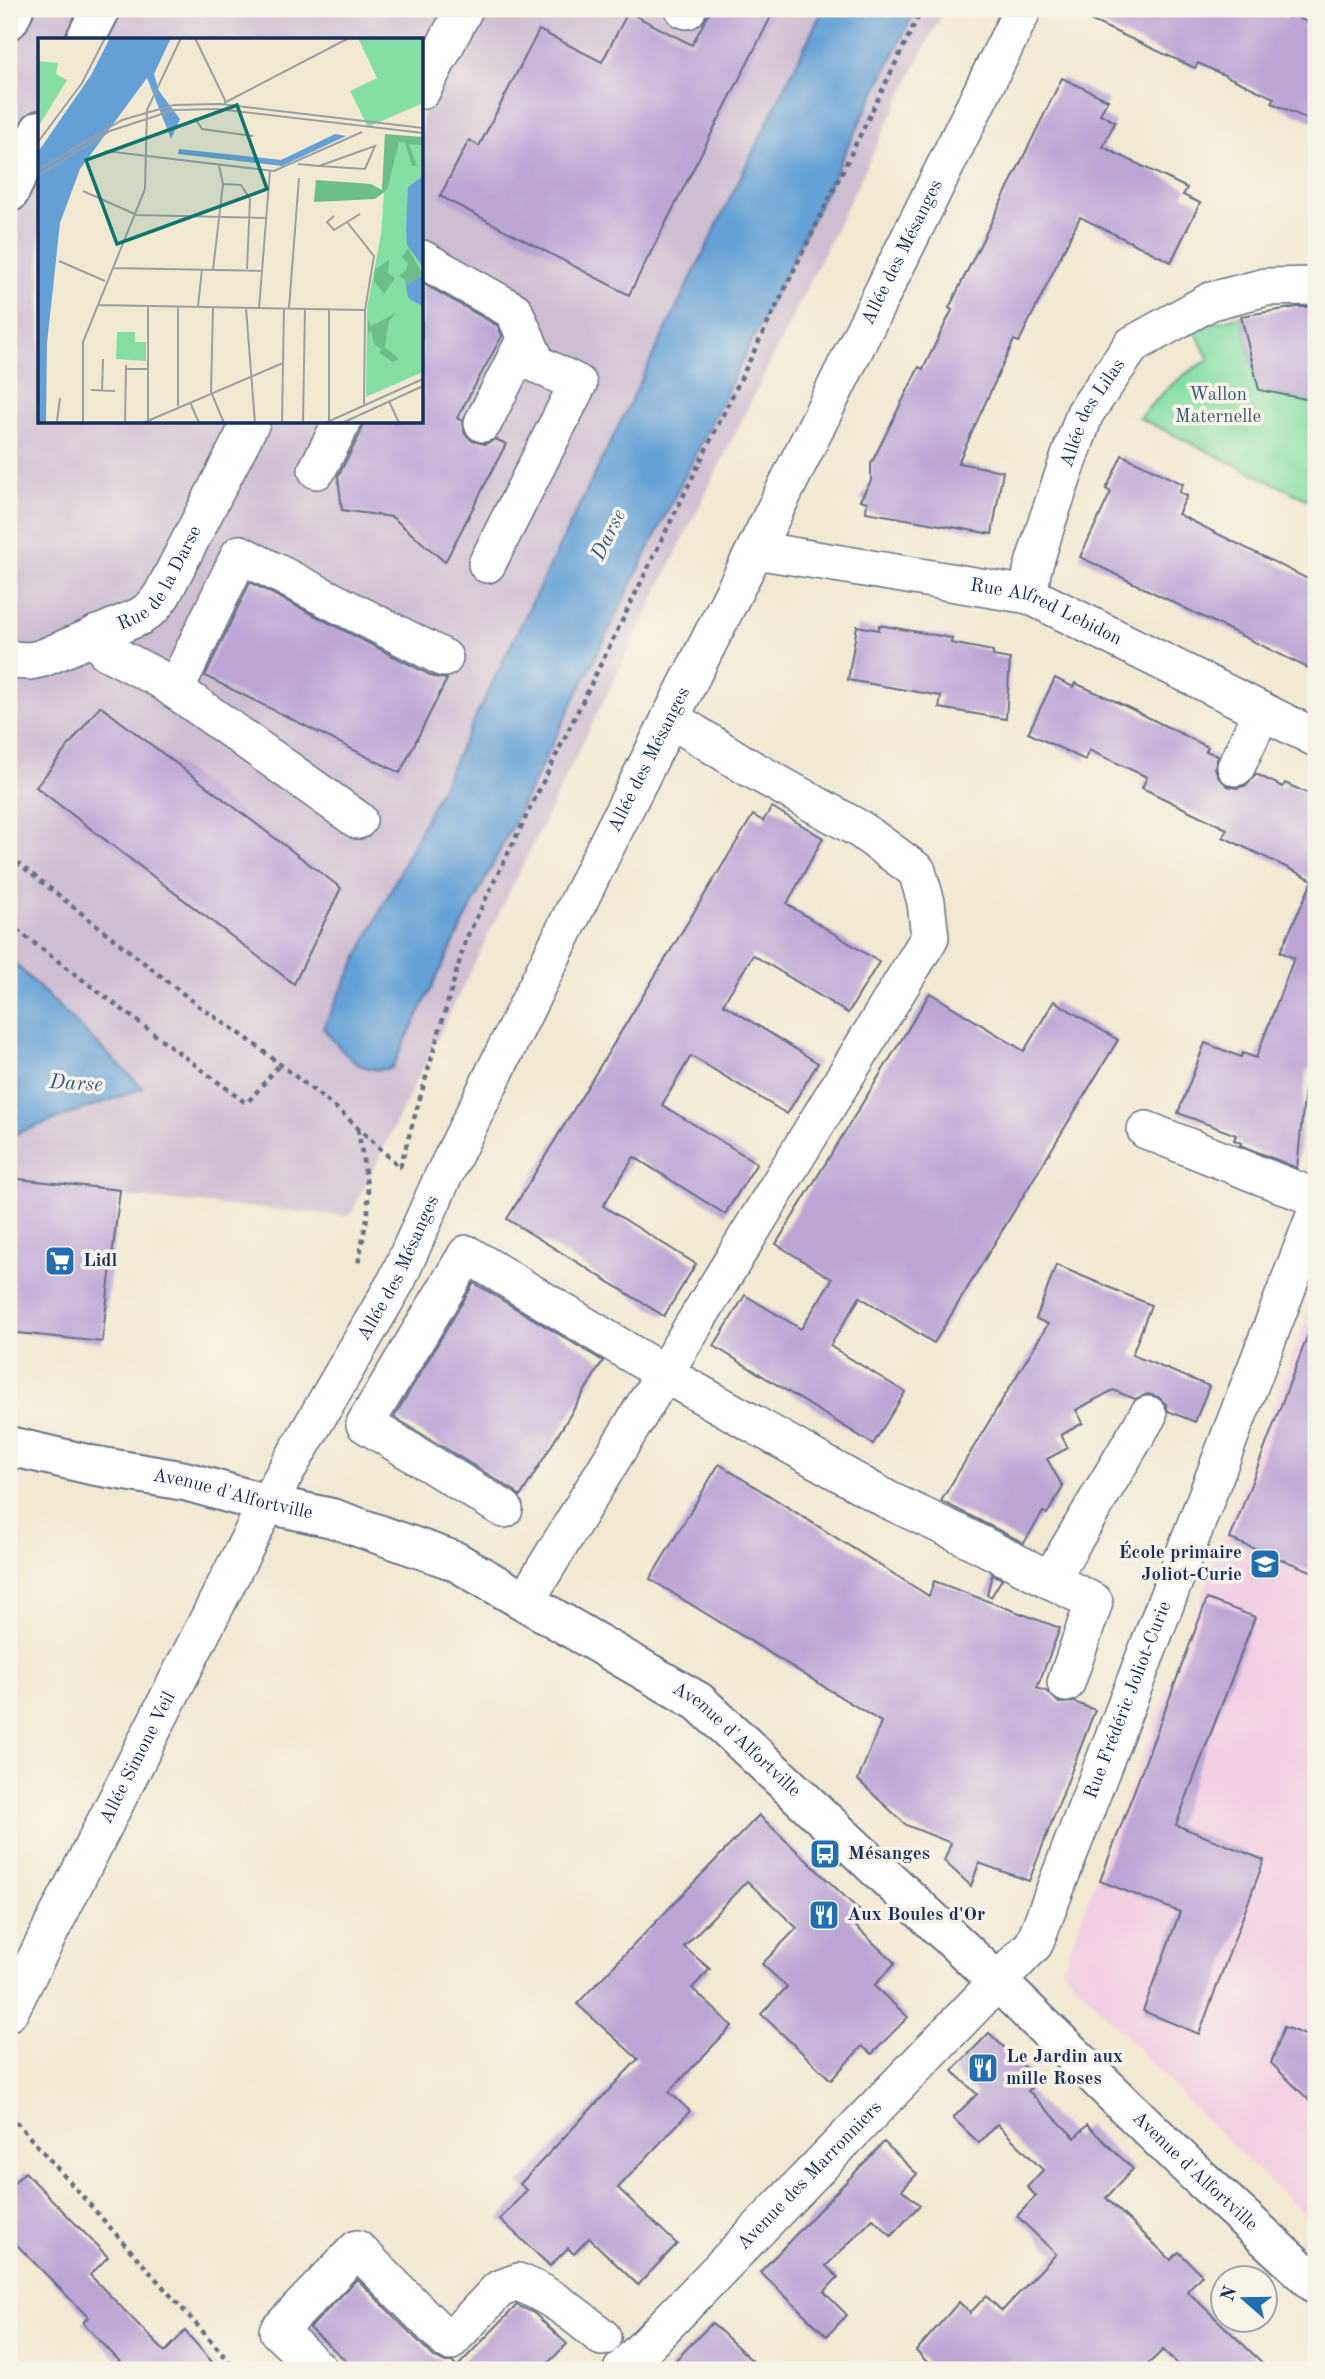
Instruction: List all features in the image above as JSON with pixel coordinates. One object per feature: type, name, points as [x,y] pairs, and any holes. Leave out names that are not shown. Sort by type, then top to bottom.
[{"type":"main road","points":[[9,20],[14,9]]},
{"type":"main road","points":[[86,38],[101,9]]},
{"type":"main road","points":[[9,193],[38,134]]},
{"type":"main road","name":"Avenue d'Alfortville","points":[[9,1446],[91,1465],[185,1480],[267,1504],[332,1518],[455,1561],[699,1702],[1316,2284]]},
{"type":"street","points":[[424,86],[464,9]]},
{"type":"street","name":"Allée des Mésanges","points":[[267,1504],[397,1280],[441,1181],[1023,9]]},
{"type":"street","points":[[424,263],[514,311],[537,364],[578,384],[487,564]]},
{"type":"street","name":"Allée des Lilas","points":[[1029,595],[1032,571],[1047,522],[1085,413],[1132,345],[1211,301],[1266,287],[1316,286]]},
{"type":"street","points":[[483,423],[526,338]]},
{"type":"street","name":"Rue de la Darse","points":[[9,660],[30,661],[43,658],[141,616],[158,601],[250,424]]},
{"type":"street","points":[[317,470],[341,424]]},
{"type":"street","name":"Rue Alfred Lebidon","points":[[755,551],[1029,595],[1316,738]]},
{"type":"street","points":[[175,690],[240,554],[444,658]]},
{"type":"street","points":[[97,634],[106,651],[175,690],[358,820]]},
{"type":"street","points":[[1236,767],[1262,711]]},
{"type":"street","points":[[526,1600],[930,937],[926,901],[917,872],[861,830],[670,718]]},
{"type":"street","points":[[1146,1130],[1316,1198]]},
{"type":"street","name":"Rue Frédéric Joliot-Curie","points":[[999,1983],[1034,1944],[1316,1213]]},
{"type":"street","points":[[504,1509],[365,1424],[467,1254],[663,1373],[888,1500],[1094,1602],[1066,1684]]},
{"type":"street","points":[[1050,1580],[1148,1415]]},
{"type":"street","name":"Allée Simone Veil","points":[[9,2012],[267,1504]]},
{"type":"street","name":"Avenue des Marronniers","points":[[622,2370],[999,1983]]},
{"type":"street","points":[[319,2370],[278,2331],[357,2249],[449,2342],[499,2289],[518,2282],[538,2290],[568,2308],[602,2337]]},
{"type":"path","points":[[400,1167],[466,939],[922,9]]},
{"type":"path","points":[[9,856],[200,1007],[340,1111],[400,1167],[413,1174],[425,1174],[441,1181]]},
{"type":"path","points":[[9,924],[243,1101],[248,1102],[280,1064]]},
{"type":"path","points":[[358,1129],[368,1191],[368,1212],[358,1264]]},
{"type":"path","points":[[9,2114],[237,2370]]},
{"type":"shaded area","points":[[9,9],[944,9],[350,1216],[9,1187]]},
{"type":"shaded area","name":"École primaire Joliot-Curie","points":[[1310,1308],[1316,1310],[1316,2226],[1202,2116],[1062,1969]]},
{"type":"green space","name":"Wallon Maternelle","points":[[1241,316],[1259,390],[1316,401],[1316,504],[1139,418],[1180,378],[1209,360],[1194,329]]},
{"type":"water","name":"Darse","points":[[823,9],[916,9],[392,1068],[380,1070],[360,1065],[344,1053],[323,1028]]},
{"type":"water","name":"Darse","points":[[9,958],[143,1088],[144,1088],[9,1136]]},
{"type":"building","points":[[711,9],[775,9],[629,295],[440,196],[469,140],[479,146],[539,30],[602,62],[628,12],[692,45]]},
{"type":"building","points":[[1066,9],[1270,9],[1316,26],[1316,123],[1272,103],[1274,98],[1198,63],[1195,68]]},
{"type":"building","points":[[1062,78],[1108,100],[1100,114],[1115,122],[1103,147],[1187,188],[1183,195],[1200,203],[1171,262],[1080,217],[1019,342],[1014,340],[958,463],[1003,471],[992,534],[866,512],[867,502],[860,500],[871,481],[871,464],[919,367],[923,369],[952,310],[949,308]]},
{"type":"building","points":[[424,284],[498,326],[502,336],[457,418],[463,421],[465,434],[473,441],[485,444],[496,439],[506,444],[445,562],[392,517],[342,510],[338,476],[363,424],[424,424]]},
{"type":"building","points":[[1298,307],[1316,307],[1316,401],[1259,390],[1241,316]]},
{"type":"building","points":[[1122,455],[1183,484],[1179,492],[1187,496],[1178,514],[1316,583],[1316,672],[1080,557],[1111,492],[1106,489]]},
{"type":"building","points":[[250,582],[434,677],[447,679],[400,773],[205,676]]},
{"type":"building","points":[[879,625],[952,638],[951,643],[993,651],[993,656],[1010,659],[1006,719],[939,708],[941,696],[848,680],[857,626],[879,630]]},
{"type":"building","points":[[1055,678],[1073,687],[1075,683],[1113,700],[1208,747],[1206,751],[1218,756],[1215,768],[1219,778],[1228,786],[1237,788],[1247,785],[1256,774],[1283,787],[1285,783],[1316,797],[1316,1072],[1307,1069],[1297,1168],[1240,1145],[1241,1143],[1234,1140],[1236,1135],[1178,1113],[1205,1043],[1241,1057],[1243,1053],[1256,1058],[1294,958],[1280,952],[1313,880],[1223,837],[1227,829],[1142,788],[1147,777],[1089,750],[1085,760],[1028,733]]},
{"type":"building","points":[[100,706],[341,888],[294,984],[36,787]]},
{"type":"building","points":[[772,807],[823,838],[787,904],[879,962],[848,1013],[753,955],[723,1004],[818,1063],[787,1114],[691,1056],[662,1105],[757,1163],[725,1214],[634,1157],[603,1206],[696,1264],[664,1316],[507,1219],[753,815],[763,821]]},
{"type":"building","points":[[930,993],[1024,1051],[1054,1001],[1118,1040],[934,1343],[860,1297],[830,1346],[905,1392],[873,1444],[714,1346],[745,1295],[801,1329],[832,1279],[776,1244]]},
{"type":"building","name":"Lidl","points":[[9,1178],[120,1190],[102,1342],[9,1332]]},
{"type":"building","points":[[1056,1265],[1151,1305],[1132,1355],[1209,1386],[1195,1422],[1168,1411],[1166,1404],[1158,1397],[1148,1394],[1135,1399],[1113,1390],[1076,1410],[1083,1423],[1061,1435],[1068,1448],[1047,1459],[1063,1487],[1047,1514],[1043,1512],[1024,1543],[941,1501],[1048,1324],[1036,1319]]},
{"type":"building","points":[[474,1283],[603,1361],[520,1497],[515,1491],[394,1417]]},
{"type":"building","points":[[1314,1319],[1316,1320],[1316,1573],[1230,1539]]},
{"type":"building","points":[[719,1464],[929,1596],[934,1581],[1060,1628],[1037,1688],[1048,1692],[1059,1703],[1074,1702],[1095,1710],[1029,1881],[979,1863],[971,1886],[944,1861],[951,1843],[906,1825],[858,1780],[881,1722],[650,1579]]},
{"type":"building","points":[[992,1574],[1002,1579],[991,1597],[987,1595]]},
{"type":"building","points":[[1207,1599],[1255,1617],[1176,1825],[1264,1860],[1199,2034],[1143,2011],[1180,1912],[1100,1881]]},
{"type":"building","points":[[759,1815],[860,1911],[850,1921],[895,1963],[874,1986],[908,2017],[872,2054],[862,2046],[831,2080],[761,2014],[787,1987],[762,1964],[797,1928],[747,1881],[684,1947],[710,1969],[692,1988],[732,2026],[669,2092],[690,2111],[618,2188],[677,2244],[638,2285],[589,2238],[574,2254],[568,2248],[550,2266],[500,2219],[527,2190],[520,2184],[638,2059],[577,2004]]},
{"type":"building","points":[[1284,2027],[1316,2039],[1316,2107],[1271,2063]]},
{"type":"building","points":[[989,2033],[1038,2080],[1028,2091],[1075,2138],[1087,2125],[1133,2169],[1106,2198],[1171,2260],[1179,2252],[1202,2275],[1187,2291],[1210,2313],[1210,2334],[1232,2334],[1270,2370],[1184,2370],[1163,2350],[1142,2370],[935,2370],[916,2351],[959,2302],[970,2313],[986,2296],[1002,2311],[1056,2254],[1017,2216],[1036,2196],[1027,2187],[1043,2170],[997,2124],[979,2143],[953,2118],[977,2094],[952,2071]]},
{"type":"building","points":[[884,2142],[917,2174],[902,2190],[920,2205],[891,2236],[873,2219],[826,2266],[838,2277],[824,2292],[847,2315],[827,2336],[760,2272]]},
{"type":"building","points":[[25,2172],[108,2257],[90,2275],[165,2352],[185,2331],[219,2370],[128,2370],[83,2323],[88,2317],[9,2237],[9,2188]]},
{"type":"building","points":[[357,2279],[434,2357],[443,2362],[452,2362],[457,2367],[517,2305],[534,2313],[567,2344],[541,2370],[356,2370],[310,2328]]},
{"type":"building","points":[[712,2323],[762,2370],[666,2370]]},
{"type":"place","name":"Lidl","points":[[60,1261]]},
{"type":"place","name":"École primaire Joliot-Curie","points":[[1265,1564]]},
{"type":"place","name":"Mésanges","points":[[825,1854]]},
{"type":"place","name":"Aux Boules d'Or","points":[[824,1915]]},
{"type":"place","name":"Le Jardin aux mille Roses","points":[[983,2068]]}]
